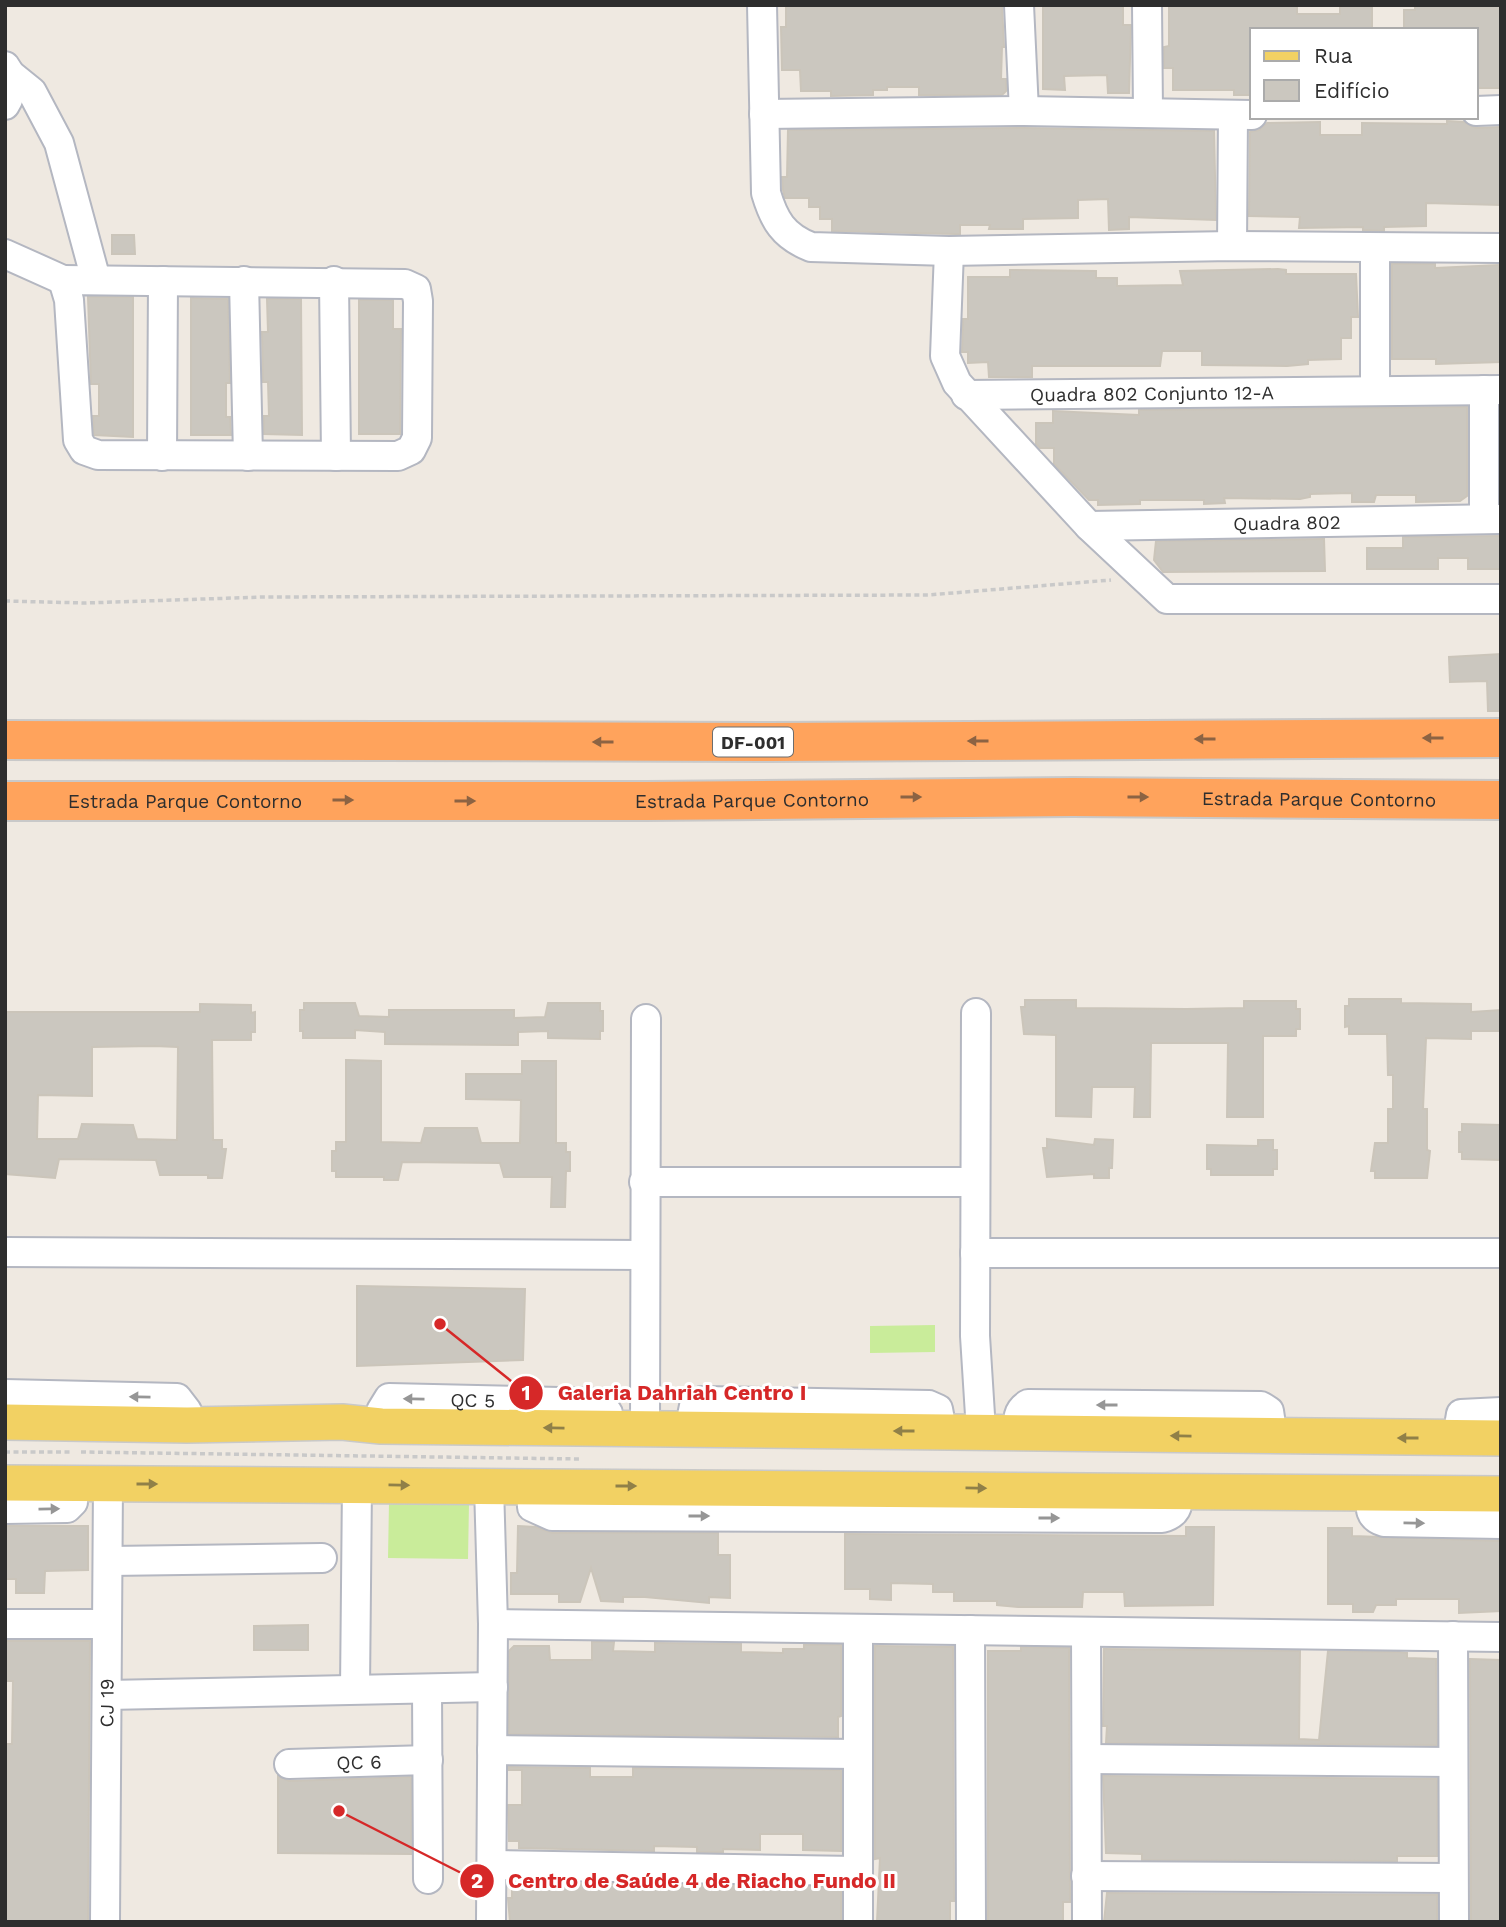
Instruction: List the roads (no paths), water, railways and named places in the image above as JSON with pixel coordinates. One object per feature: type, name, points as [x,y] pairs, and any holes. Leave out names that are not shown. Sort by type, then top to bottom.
[{"type":"highway","name":"DF-001","points":[[5,740],[770,742],[1501,738]]},
{"type":"highway","points":[[647,801],[658,793],[668,776],[666,760],[649,742]]},
{"type":"highway","points":[[768,798],[757,786],[754,776],[757,757],[770,742]]},
{"type":"highway","name":"Estrada Parque Contorno","points":[[5,801],[647,801],[768,798],[1501,800]]},
{"type":"main road","points":[[5,1422],[187,1426],[342,1422],[381,1426],[942,1430],[1273,1438],[1501,1438]]},
{"type":"main road","points":[[767,1486],[782,1478],[790,1465],[788,1440],[774,1429]]},
{"type":"main road","points":[[843,1431],[833,1443],[831,1469],[834,1479],[843,1487]]},
{"type":"main road","points":[[5,1483],[767,1486],[1501,1494]]},
{"type":"street","points":[[762,5],[766,193],[774,219],[798,242],[811,247],[948,251],[1232,246],[1501,248]]},
{"type":"street","points":[[1019,5],[1024,111]]},
{"type":"street","points":[[1147,5],[1148,112]]},
{"type":"street","points":[[5,105],[12,87],[8,70]]},
{"type":"street","points":[[8,70],[32,92],[59,143],[96,281]]},
{"type":"street","points":[[1478,111],[1501,110]]},
{"type":"street","points":[[764,114],[1024,111],[1242,115],[1232,246]]},
{"type":"street","points":[[1375,248],[1375,390]]},
{"type":"street","points":[[948,251],[945,356],[950,372],[966,395],[1088,526],[1141,578],[1173,601],[1501,599]]},
{"type":"street","points":[[5,254],[63,281],[334,281],[405,284],[416,289],[418,301],[417,438],[411,450],[398,456],[98,455],[79,446],[69,300],[63,281]]},
{"type":"street","points":[[162,456],[163,281]]},
{"type":"street","points":[[244,281],[248,456]]},
{"type":"street","points":[[334,281],[335,456]]},
{"type":"street","name":"Quadra 802 Conjunto 12-A","points":[[966,395],[1493,390],[1492,519]]},
{"type":"street","name":"Quadra 802","points":[[1088,526],[1492,519]]},
{"type":"street","points":[[976,1013],[975,1336],[982,1431]]},
{"type":"street","points":[[645,1428],[643,1182],[646,1019]]},
{"type":"street","points":[[643,1182],[974,1182]]},
{"type":"street","points":[[5,1252],[643,1255]]},
{"type":"street","points":[[975,1253],[1501,1253]]},
{"type":"street","points":[[5,1394],[177,1398],[187,1411],[187,1426]]},
{"type":"street","points":[[690,1430],[690,1414],[694,1406],[702,1401],[929,1405],[938,1409],[942,1430]]},
{"type":"street","points":[[1457,1438],[1461,1414],[1501,1412]]},
{"type":"street","points":[[5,1509],[67,1508],[73,1502],[73,1484]]},
{"type":"street","name":"CJ 19","points":[[105,1922],[107,1624],[110,1560],[108,1484]]},
{"type":"street","points":[[355,1689],[357,1484]]},
{"type":"street","points":[[489,1486],[493,1624],[491,1922]]},
{"type":"street","points":[[531,1486],[532,1507],[552,1516],[1162,1518],[1172,1516],[1177,1509],[1180,1490]]},
{"type":"street","points":[[1371,1492],[1370,1513],[1374,1519],[1384,1522],[1501,1524]]},
{"type":"street","points":[[110,1560],[322,1558]]},
{"type":"street","points":[[5,1624],[107,1624]]},
{"type":"street","points":[[493,1624],[1501,1637]]},
{"type":"street","points":[[858,1630],[858,1922]]},
{"type":"street","points":[[971,1630],[971,1922]]},
{"type":"street","points":[[1086,1632],[1087,1922]]},
{"type":"street","points":[[1453,1636],[1454,1922]]},
{"type":"street","points":[[107,1695],[493,1687]]},
{"type":"street","points":[[427,1689],[428,1879]]},
{"type":"street","points":[[492,1750],[858,1754]]},
{"type":"street","points":[[1087,1759],[1452,1762]]},
{"type":"street","name":"QC 6","points":[[289,1764],[428,1760]]},
{"type":"street","points":[[492,1865],[856,1871]]},
{"type":"street","points":[[1086,1876],[1453,1878]]},
{"type":"place","name":"Galeria Dahriah Centro I","points":[[440,1324]]},
{"type":"place","name":"Centro de Saúde 4 de Riacho Fundo II","points":[[339,1811]]}]
